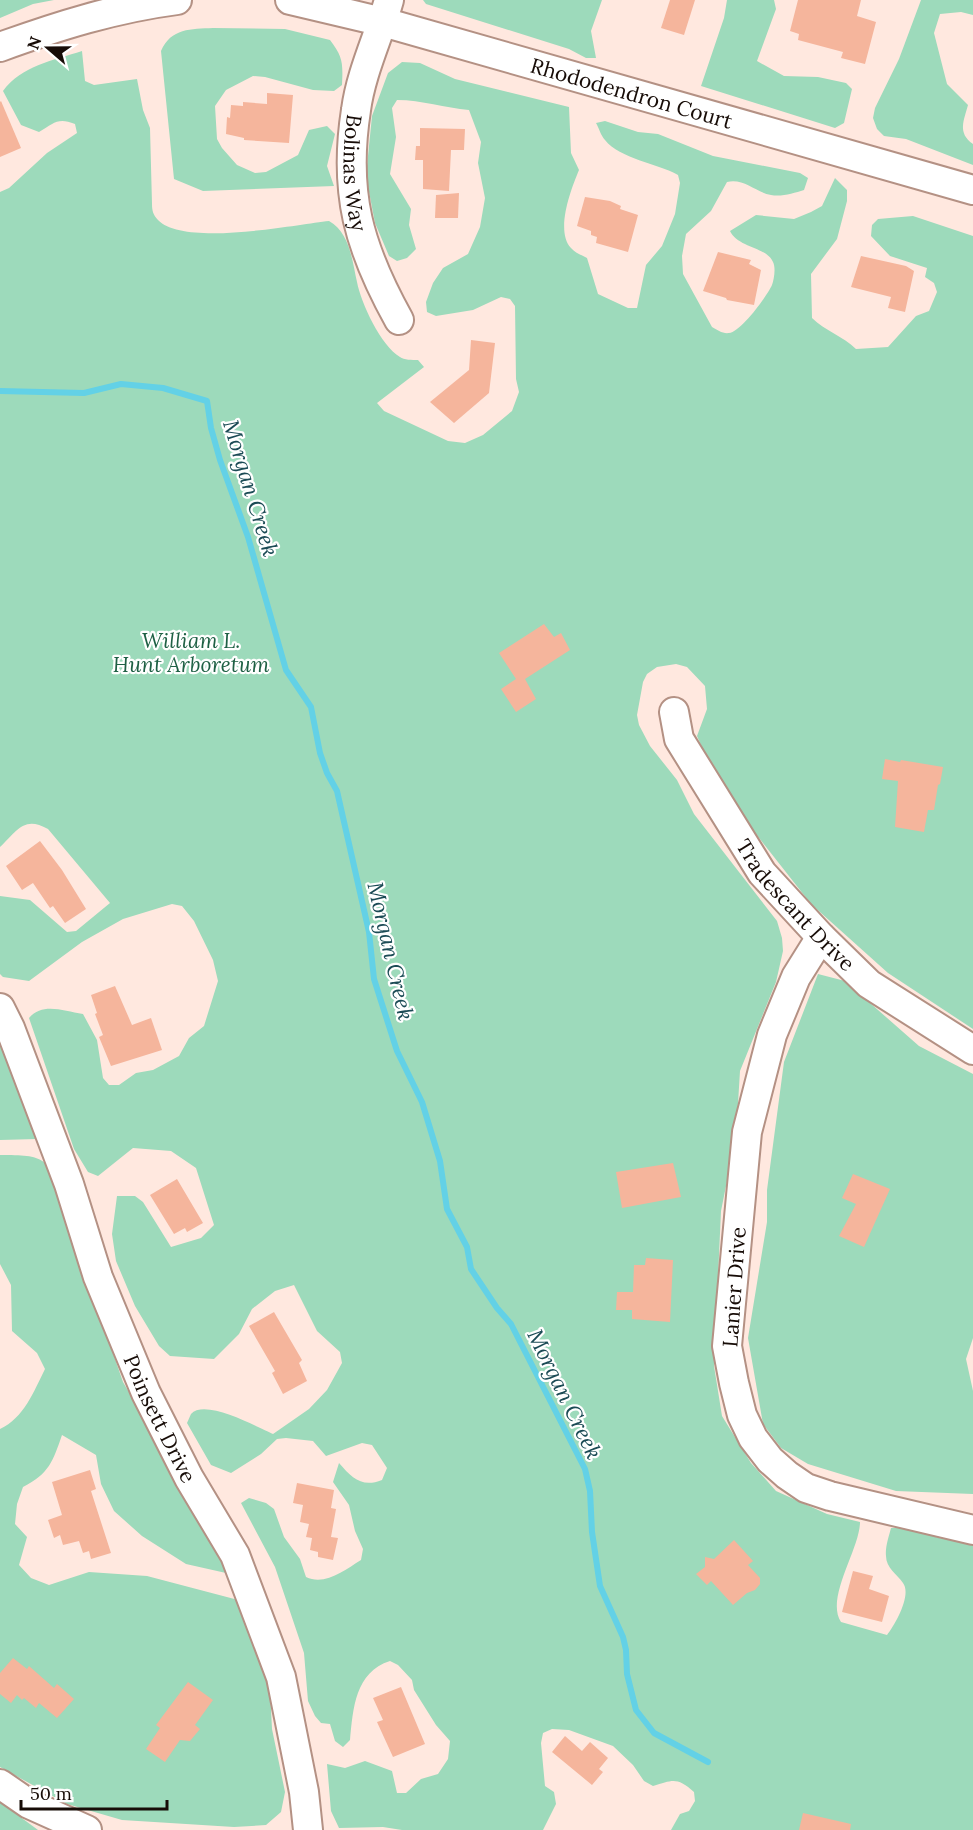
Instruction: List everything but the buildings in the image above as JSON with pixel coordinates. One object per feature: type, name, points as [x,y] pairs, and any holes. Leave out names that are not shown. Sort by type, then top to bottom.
[{"type":"street","points":[[0,47],[103,13],[177,0]]},
{"type":"street","name":"Rhododendron Court","points":[[290,0],[386,11],[973,190]]},
{"type":"street","name":"Bolinas Way","points":[[386,11],[356,109],[351,165],[353,200],[359,230],[368,258],[399,320]]},
{"type":"street","name":"Tradescant Drive","points":[[674,712],[679,739],[762,873],[821,937],[869,984],[973,1050]]},
{"type":"street","name":"Lanier Drive","points":[[821,937],[796,977],[772,1035],[747,1132],[727,1346],[742,1415],[753,1438],[770,1460],[806,1488],[830,1496],[973,1530]]},
{"type":"street","name":"Poinsett Drive","points":[[0,1008],[10,1028],[69,1184],[98,1277],[146,1393],[189,1478],[235,1555],[281,1677],[304,1792],[308,1830]]},
{"type":"street","points":[[0,1784],[29,1803],[87,1830]]},
{"type":"green space","points":[[0,0],[54,0],[33,4],[0,18]]},
{"type":"green space","points":[[423,0],[602,0],[591,31],[596,58],[586,58],[569,49],[426,4]]},
{"type":"green space","points":[[727,0],[774,0],[776,9],[757,61],[784,76],[818,77],[846,83],[852,89],[844,123],[835,128],[701,86],[724,18]]},
{"type":"green space","points":[[921,0],[973,0],[973,15],[961,12],[940,14],[934,33],[947,84],[968,105],[963,131],[973,144],[973,165],[906,139],[884,136],[877,129],[873,118],[875,108],[899,59]]},
{"type":"green space","points":[[213,28],[285,29],[330,40],[338,51],[342,66],[342,85],[334,91],[313,90],[253,76],[226,90],[215,106],[217,139],[222,148],[237,165],[255,173],[266,172],[298,155],[309,130],[327,126],[335,134],[327,166],[334,186],[203,191],[174,179],[161,51],[170,38],[182,31]]},
{"type":"green space","name":"William L. Hunt Arboretum","points":[[82,51],[85,81],[94,85],[137,79],[143,110],[150,128],[152,208],[158,220],[171,228],[214,233],[266,230],[329,221],[342,232],[349,248],[359,291],[379,334],[400,357],[418,360],[424,367],[377,403],[384,411],[448,441],[465,443],[483,435],[512,411],[519,392],[516,379],[515,306],[510,299],[501,297],[473,310],[436,316],[427,312],[426,302],[433,283],[443,268],[468,254],[480,227],[485,198],[478,163],[481,142],[469,110],[397,100],[392,108],[396,137],[390,174],[411,209],[409,225],[416,249],[407,258],[397,261],[389,256],[375,223],[366,176],[372,116],[388,73],[402,62],[420,63],[455,79],[569,107],[571,153],[579,170],[566,210],[564,231],[566,241],[573,250],[587,258],[598,294],[628,308],[637,308],[646,265],[662,246],[675,214],[680,183],[678,175],[629,156],[612,146],[604,138],[596,123],[605,121],[638,132],[658,134],[713,156],[800,173],[808,178],[804,190],[779,195],[771,195],[739,182],[727,182],[711,211],[686,234],[682,256],[683,274],[712,327],[722,332],[734,331],[747,320],[772,285],[774,274],[774,264],[770,257],[739,241],[730,231],[756,215],[794,219],[811,212],[822,206],[835,178],[847,190],[847,201],[837,239],[811,274],[812,318],[856,349],[888,347],[916,316],[929,311],[937,292],[934,283],[925,277],[927,268],[890,256],[871,236],[872,225],[878,219],[913,216],[973,236],[973,1029],[888,973],[811,904],[719,787],[697,736],[707,709],[705,686],[687,667],[676,664],[657,667],[647,674],[643,682],[637,715],[639,725],[650,746],[677,780],[694,814],[777,921],[782,938],[783,951],[776,982],[740,1071],[736,1136],[721,1211],[714,1366],[722,1416],[751,1463],[776,1491],[827,1514],[860,1522],[859,1533],[837,1600],[837,1612],[841,1622],[887,1635],[898,1617],[904,1602],[905,1588],[886,1560],[891,1528],[909,1528],[939,1538],[973,1542],[973,1830],[671,1830],[680,1814],[689,1811],[695,1801],[694,1792],[675,1781],[653,1786],[644,1781],[633,1765],[613,1746],[569,1730],[552,1729],[543,1733],[541,1743],[545,1786],[554,1792],[556,1804],[543,1830],[339,1828],[331,1811],[327,1764],[345,1768],[365,1761],[392,1771],[397,1793],[406,1793],[421,1779],[438,1774],[448,1759],[450,1741],[436,1725],[414,1690],[412,1680],[398,1665],[390,1661],[378,1666],[363,1683],[355,1704],[350,1740],[343,1747],[335,1741],[330,1724],[321,1723],[308,1701],[304,1653],[275,1567],[241,1503],[249,1498],[266,1503],[274,1509],[284,1537],[300,1559],[306,1577],[320,1580],[342,1572],[361,1560],[363,1549],[355,1531],[349,1505],[333,1482],[339,1463],[353,1477],[369,1483],[382,1480],[387,1468],[372,1445],[362,1443],[326,1456],[313,1441],[286,1438],[277,1439],[261,1454],[231,1473],[211,1465],[187,1423],[191,1414],[207,1409],[219,1411],[273,1434],[309,1409],[327,1390],[342,1363],[340,1352],[317,1331],[294,1285],[275,1291],[252,1309],[239,1334],[214,1359],[170,1356],[159,1346],[135,1306],[116,1261],[112,1234],[117,1196],[135,1196],[143,1202],[171,1247],[201,1238],[214,1225],[196,1168],[171,1151],[133,1148],[98,1176],[88,1172],[74,1149],[29,1018],[47,1009],[83,1014],[97,1040],[103,1078],[109,1085],[119,1085],[136,1073],[153,1070],[179,1056],[189,1038],[204,1026],[218,981],[213,960],[194,921],[182,906],[172,904],[123,919],[82,942],[29,981],[3,977],[0,974],[0,896],[30,900],[67,932],[76,931],[110,903],[48,829],[40,825],[27,824],[16,831],[0,847],[0,192],[9,188],[47,153],[77,133],[75,124],[64,121],[56,122],[39,132],[21,125],[3,91],[19,75],[49,61]]},
{"type":"green space","points":[[818,974],[845,981],[919,1046],[973,1074],[973,1338],[966,1359],[973,1391],[973,1494],[896,1491],[808,1464],[781,1448],[763,1424],[748,1338],[767,1222],[767,1190],[784,1062]]},
{"type":"green space","points":[[0,1036],[37,1139],[0,1140]]},
{"type":"green space","points":[[0,1155],[36,1158],[49,1167],[123,1382],[228,1565],[226,1573],[186,1564],[142,1536],[114,1511],[101,1484],[96,1455],[62,1435],[49,1466],[39,1477],[23,1487],[17,1504],[15,1524],[27,1537],[19,1565],[31,1578],[49,1585],[89,1572],[147,1576],[242,1601],[269,1670],[272,1729],[285,1792],[281,1812],[266,1825],[234,1827],[122,1820],[67,1804],[0,1767],[0,1429],[22,1411],[45,1369],[37,1353],[12,1331],[11,1285],[0,1264]]},
{"type":"green space","points":[[0,1802],[38,1830],[0,1830]]},
{"type":"waterway","name":"Morgan Creek","points":[[0,391],[84,393],[121,384],[163,388],[207,401],[211,428],[220,460],[248,537],[286,670],[311,707],[320,753],[337,791],[369,932],[374,979],[397,1051],[422,1102],[440,1161],[447,1209],[467,1247],[471,1269],[497,1308],[511,1324],[585,1469],[590,1491],[592,1532],[600,1586],[623,1637],[627,1674],[636,1710],[654,1733],[708,1762]]}]
